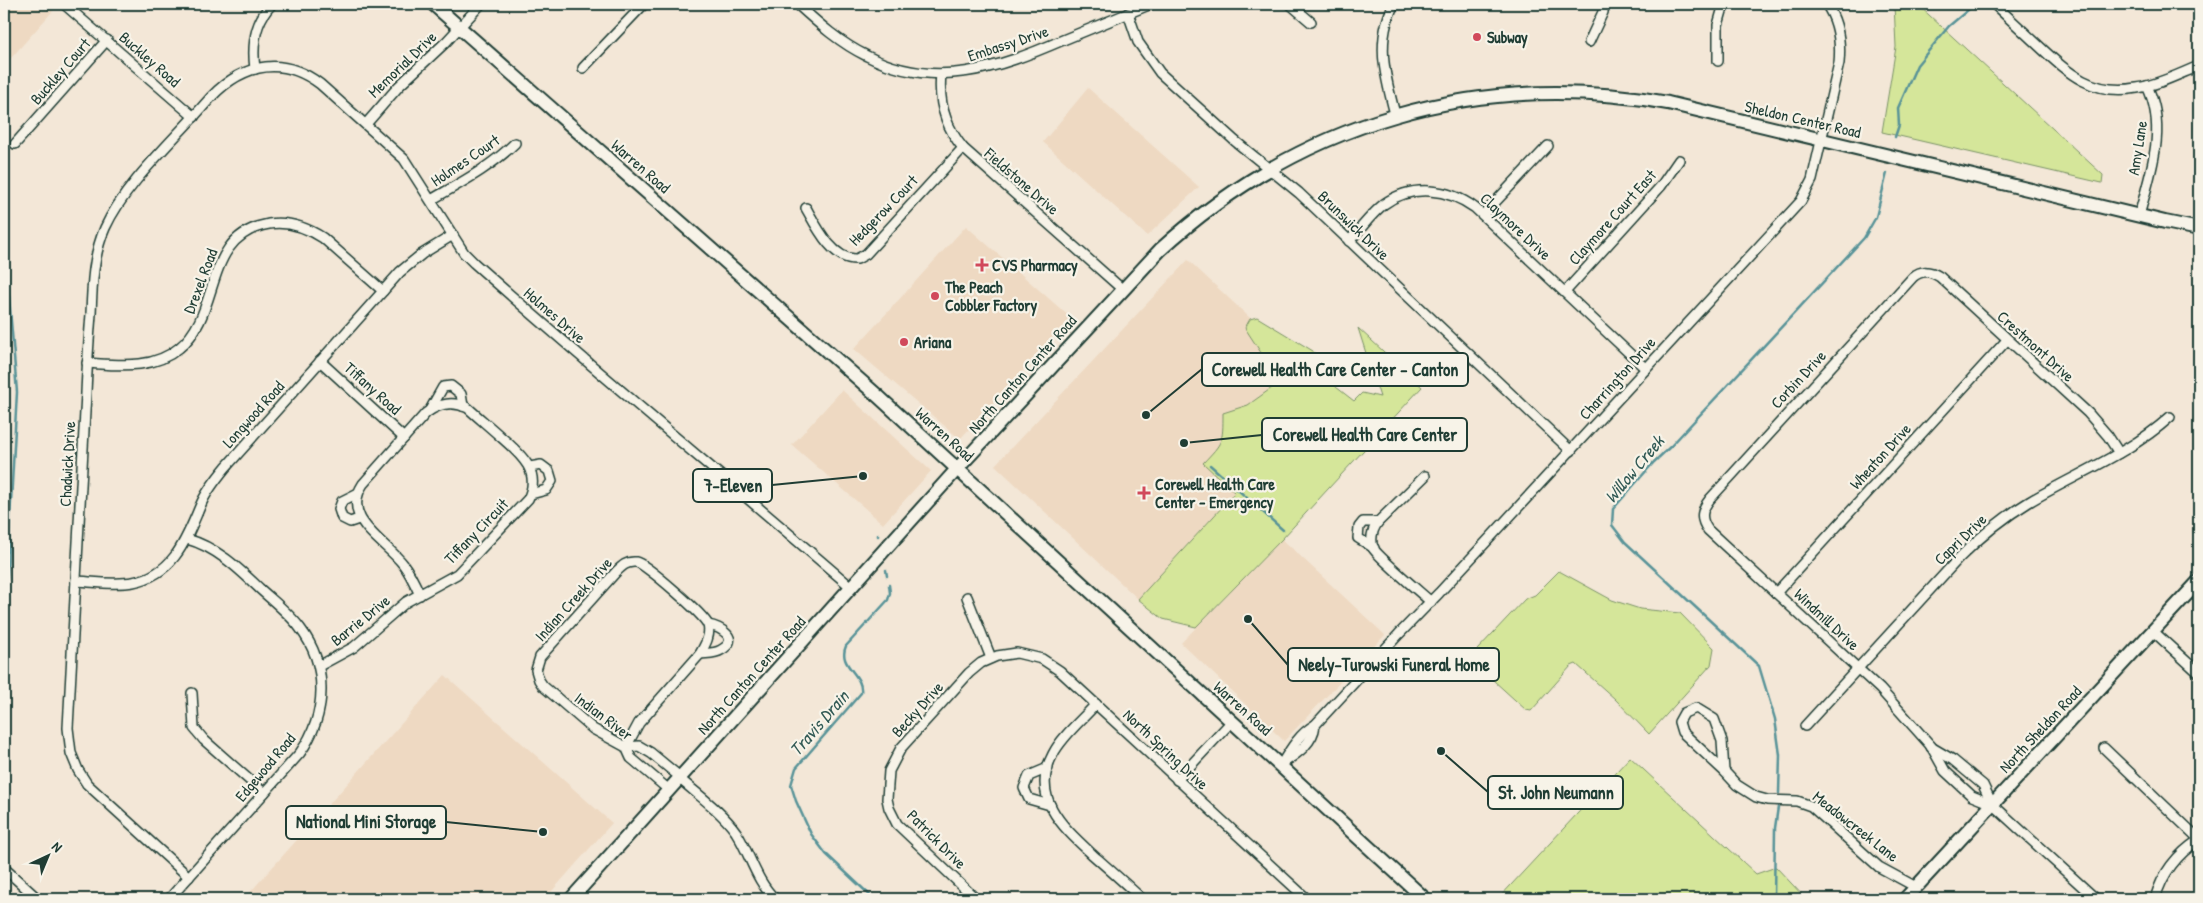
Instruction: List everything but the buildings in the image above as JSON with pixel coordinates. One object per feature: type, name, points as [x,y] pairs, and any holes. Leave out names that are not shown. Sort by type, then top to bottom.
[{"type":"main road","name":"Warren Road","points":[[433,4],[958,468],[1425,899]]},
{"type":"main road","name":"Sheldon Center Road","points":[[1395,114],[1442,103],[1491,96],[1533,93],[1601,94],[1668,103],[2199,229]]},
{"type":"main road","name":"North Canton Center Road","points":[[570,899],[958,468],[1160,250],[1194,220],[1228,194],[1268,169],[1333,137],[1395,114]]},
{"type":"main road","name":"North Sheldon Road","points":[[1905,899],[2199,581]]},
{"type":"street","name":"Buckley Road","points":[[64,4],[194,117]]},
{"type":"street","points":[[255,69],[256,35],[262,17],[272,4]]},
{"type":"street","name":"Memorial Drive","points":[[366,124],[398,86],[460,28],[481,4]]},
{"type":"street","points":[[583,68],[644,4]]},
{"type":"street","name":"Embassy Drive","points":[[797,4],[832,35],[867,56],[900,68],[940,74],[976,71],[1004,64],[1151,4]]},
{"type":"street","points":[[1290,4],[1311,22]]},
{"type":"street","points":[[1394,4],[1385,28],[1382,48],[1384,74],[1395,114]]},
{"type":"street","points":[[1588,42],[1603,12],[1604,4]]},
{"type":"street","points":[[1718,61],[1718,25],[1724,4]]},
{"type":"street","name":"Charrington Drive","points":[[1281,765],[1292,746],[1308,729],[1315,725],[1398,634],[1431,602],[1801,201],[1812,180],[1840,54],[1837,29],[1826,4]]},
{"type":"street","points":[[1994,4],[2063,69],[2078,79],[2094,86],[2111,90],[2129,90],[2148,86],[2199,66]]},
{"type":"street","name":"Brunswick Drive","points":[[1128,14],[1138,42],[1155,67],[1268,169],[1288,184],[1571,451]]},
{"type":"street","name":"Buckley Court","points":[[15,144],[107,40]]},
{"type":"street","name":"Holmes Drive","points":[[255,69],[282,67],[306,74],[320,84],[404,160],[453,235],[474,263],[566,345],[676,436],[851,587]]},
{"type":"street","name":"Chadwick Drive","points":[[189,877],[93,791],[82,777],[74,762],[69,745],[68,728],[93,269],[105,228],[125,195],[224,84],[239,74],[255,69]]},
{"type":"street","name":"Fieldstone Drive","points":[[940,74],[940,92],[944,113],[952,133],[963,148],[1122,289]]},
{"type":"street","name":"Amy Lane","points":[[2139,216],[2158,131],[2156,108],[2148,86]]},
{"type":"street","name":"Holmes Court","points":[[431,200],[487,167],[515,143]]},
{"type":"street","points":[[1483,215],[1548,146]]},
{"type":"street","name":"Hedgerow Court","points":[[806,208],[821,236],[843,257],[852,260],[861,258],[963,148]]},
{"type":"street","name":"Claymore Court East","points":[[1565,292],[1662,186],[1679,160]]},
{"type":"street","name":"Claymore Drive","points":[[1349,241],[1385,204],[1399,196],[1432,190],[1450,194],[1468,202],[1483,215],[1646,369]]},
{"type":"street","name":"Drexel Road","points":[[87,363],[144,364],[162,359],[179,349],[200,322],[224,253],[244,234],[262,226],[287,223],[312,231],[323,238],[384,291]]},
{"type":"street","name":"Longwood Road","points":[[76,581],[123,583],[144,579],[169,564],[187,539],[203,500],[217,478],[320,361],[413,261],[453,235]]},
{"type":"street","name":"Crestmont Drive","points":[[1925,271],[1940,277],[2094,420],[2119,453]]},
{"type":"street","name":"Corbin Drive","points":[[1702,516],[1704,506],[1779,422],[1913,277],[1925,271]]},
{"type":"street","name":"Wheaton Drive","points":[[1776,592],[2007,340]]},
{"type":"street","name":"Tiffany Road","points":[[320,361],[404,438]]},
{"type":"street","name":"Tiffany Circuit","points":[[452,386],[461,394],[463,406],[524,457],[530,467],[533,483],[531,494],[464,569],[420,595],[404,565],[359,519],[350,522],[342,518],[339,509],[342,501],[358,493],[362,484],[430,410],[443,387],[452,386]]},
{"type":"street","points":[[430,410],[438,405],[449,403],[463,406]]},
{"type":"street","name":"Capri Drive","points":[[1805,726],[1960,556],[1988,531],[2030,502],[2146,437],[2170,417]]},
{"type":"street","name":"Tiffany Circuit","points":[[530,467],[541,465],[549,471],[552,481],[546,490],[531,494]]},
{"type":"street","points":[[1374,548],[1372,533],[1378,522],[1425,476]]},
{"type":"street","points":[[358,493],[356,504],[359,519]]},
{"type":"street","name":"Windmill Drive","points":[[1702,516],[1708,530],[1859,668],[1931,746],[1945,771],[1972,796],[1992,804],[2096,899]]},
{"type":"street","points":[[1378,522],[1363,522],[1358,531],[1358,538],[1374,548],[1431,602]]},
{"type":"street","name":"Edgewood Road","points":[[169,899],[300,753],[313,731],[321,701],[319,666],[307,638],[288,615],[227,560],[207,547],[187,539]]},
{"type":"street","name":"Indian Creek Drive","points":[[543,686],[538,680],[536,670],[540,657],[616,572],[630,562],[637,562],[648,567],[708,624]]},
{"type":"street","name":"Barrie Drive","points":[[319,666],[354,647],[397,609],[420,595]]},
{"type":"street","points":[[967,597],[991,658]]},
{"type":"street","points":[[626,747],[643,717],[700,654],[707,642],[708,624],[719,626],[724,630],[728,636],[728,642],[722,650],[700,654]]},
{"type":"street","points":[[2154,631],[2199,673]]},
{"type":"street","name":"North Spring Drive","points":[[991,658],[1017,653],[1042,659],[1060,670],[1307,899]]},
{"type":"street","name":"Becky Drive","points":[[886,794],[889,771],[900,748],[969,673],[991,658]]},
{"type":"street","name":"Indian River","points":[[543,686],[593,728],[626,747],[631,758],[669,790]]},
{"type":"street","points":[[192,693],[194,728],[204,740],[264,793]]},
{"type":"street","points":[[1096,704],[1058,746],[1048,768],[1046,788],[1050,805],[1066,829],[1142,899]]},
{"type":"street","name":"Meadowcreek Lane","points":[[1724,771],[1722,741],[1714,719],[1696,708],[1684,713],[1679,722],[1682,732],[1737,785],[1756,797],[1767,800],[1797,800],[1811,806],[1879,867],[1916,887]]},
{"type":"street","points":[[1177,780],[1232,720]]},
{"type":"street","points":[[626,747],[639,746],[645,749],[680,778],[732,827],[761,882],[776,899]]},
{"type":"street","name":"Windmill Drive","points":[[1931,746],[1954,760],[1983,785],[1992,804]]},
{"type":"street","points":[[2104,748],[2199,839],[2173,862],[2162,879],[2155,899]]},
{"type":"street","points":[[1048,768],[1029,776],[1024,788],[1029,799],[1050,805]]},
{"type":"street","name":"Patrick Drive","points":[[886,794],[889,808],[906,834],[976,899]]},
{"type":"street","points":[[4,868],[38,899]]},
{"type":"shaded area","points":[[4,4],[59,4],[4,66]]},
{"type":"shaded area","points":[[1088,88],[1199,187],[1147,236],[1043,142]]},
{"type":"shaded area","points":[[966,226],[1071,318],[960,439],[854,349]]},
{"type":"shaded area","points":[[1188,260],[1297,362],[1204,463],[1235,493],[1138,599],[995,465]]},
{"type":"shaded area","points":[[842,390],[931,471],[883,524],[792,445]]},
{"type":"shaded area","points":[[1282,539],[1385,635],[1284,741],[1181,643]]},
{"type":"shaded area","points":[[445,675],[612,823],[545,899],[244,899]]},
{"type":"green space","points":[[1894,4],[1917,4],[2103,175],[2102,183],[1882,132],[1896,47]]},
{"type":"green space","points":[[1257,317],[1313,351],[1336,387],[1354,401],[1362,393],[1380,397],[1358,328],[1422,387],[1282,539],[1196,627],[1163,619],[1138,599],[1235,493],[1203,463],[1218,446],[1222,436],[1223,413],[1248,405],[1276,385],[1267,362],[1245,328],[1250,319]]},
{"type":"green space","points":[[1559,571],[1612,600],[1640,609],[1680,613],[1714,648],[1711,665],[1649,734],[1615,699],[1576,664],[1571,666],[1531,711],[1526,710],[1482,670],[1482,655],[1477,650],[1525,599],[1535,595]]},
{"type":"green space","points":[[1630,757],[1756,874],[1776,867],[1806,899],[1498,899]]},
{"type":"waterway","name":"Willow Creek","points":[[1895,137],[1899,125],[1898,108],[1917,65],[1949,26],[1975,4]]},
{"type":"waterway","name":"Willow Creek","points":[[1779,793],[1780,755],[1775,719],[1759,666],[1625,542],[1612,525],[1613,509],[1654,462],[1864,238],[1876,217],[1887,173]]},
{"type":"waterway","points":[[4,238],[17,392],[4,630]]},
{"type":"waterway","points":[[1210,465],[1283,530]]},
{"type":"waterway","name":"Travis Drain","points":[[886,570],[887,576]]},
{"type":"waterway","name":"Travis Drain","points":[[874,899],[826,854],[811,834],[791,785],[796,768],[861,693],[859,680],[848,665],[844,653],[846,646],[888,600],[890,593],[889,585]]},
{"type":"waterway","points":[[4,638],[4,655]]},
{"type":"waterway","name":"Willow Creek","points":[[1774,899],[1775,828],[1778,807]]},
{"type":"place","name":"Subway","points":[[1477,37]]},
{"type":"place","name":"CVS Pharmacy","points":[[982,265]]},
{"type":"place","name":"The Peach Cobbler Factory","points":[[935,296]]},
{"type":"place","name":"Ariana","points":[[904,342]]},
{"type":"place","name":"Corewell Health Care Center - Canton","points":[[1146,415]]},
{"type":"place","name":"Corewell Health Care Center","points":[[1184,443]]},
{"type":"place","name":"7-Eleven","points":[[863,476]]},
{"type":"place","name":"Corewell Health Care Center - Emergency","points":[[1144,493]]},
{"type":"place","name":"Neely-Turowski Funeral Home","points":[[1248,619]]},
{"type":"place","name":"St. John Neumann","points":[[1441,751]]},
{"type":"place","name":"National Mini Storage","points":[[543,832]]}]
